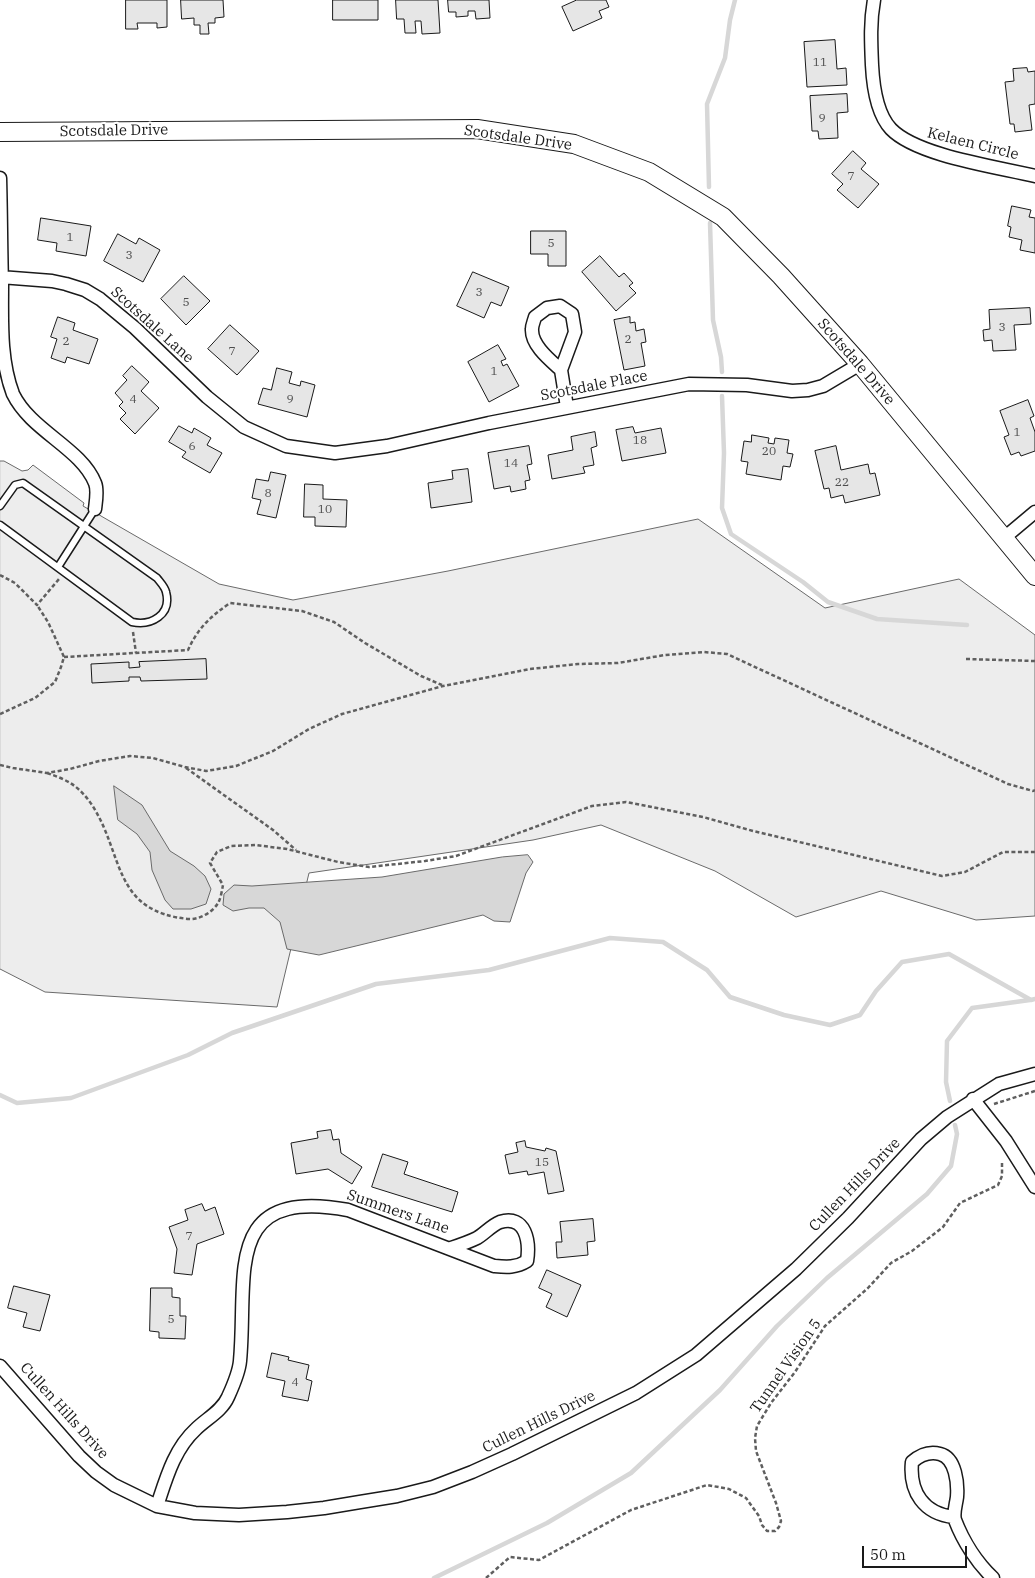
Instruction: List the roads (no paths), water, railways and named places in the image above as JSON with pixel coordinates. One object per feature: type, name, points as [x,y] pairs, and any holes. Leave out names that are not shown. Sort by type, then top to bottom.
[{"type":"street","name":"Kelaen Circle","points":[[874,0],[870,21],[873,80],[878,106],[890,129],[912,144],[939,154],[1035,176]]},
{"type":"street","name":"Scotsdale Drive","points":[[0,132],[477,129],[574,144],[649,172],[723,217],[781,276],[860,364],[1035,576]]},
{"type":"street","points":[[0,178],[4,371],[14,394],[32,421],[85,466],[96,484],[95,509]]},
{"type":"street","name":"Scotsdale Lane","points":[[1,277],[52,281],[85,290],[100,299],[136,328],[207,397],[244,426],[286,446],[332,452]]},
{"type":"street","points":[[561,370],[547,358],[538,345],[532,330],[535,317],[547,308],[560,306],[572,314],[575,332],[561,370],[567,407]]},
{"type":"street","name":"Scotsdale Place","points":[[332,452],[387,446],[567,407],[689,384],[747,385],[792,391],[808,390],[823,386],[860,364]]},
{"type":"street","points":[[1004,538],[1035,512]]},
{"type":"street","name":"Cullen Hills Drive","points":[[0,1366],[79,1456],[96,1472],[114,1485],[157,1506],[195,1513],[239,1515],[324,1508],[396,1496],[433,1487],[472,1472],[636,1393],[696,1355],[796,1269],[848,1218],[921,1139],[973,1099],[999,1084],[1035,1074]]},
{"type":"street","points":[[973,1099],[1006,1141],[1035,1187]]},
{"type":"street","name":"Summers Lane","points":[[157,1506],[168,1471],[181,1448],[195,1429],[212,1416],[227,1400],[240,1362],[244,1262],[251,1238],[262,1222],[287,1208],[307,1205],[327,1206],[348,1210],[494,1266],[509,1267],[520,1265],[526,1261],[529,1247],[524,1230],[518,1224],[499,1222],[475,1239],[451,1248]]},
{"type":"street","points":[[954,1517],[942,1516],[928,1508],[919,1498],[913,1487],[911,1474],[912,1462],[920,1456],[937,1453],[945,1455],[952,1464],[956,1474],[957,1497],[954,1517],[965,1543],[993,1578]]},
{"type":"lane","points":[[0,506],[15,485],[23,483],[157,578],[166,591],[166,604],[160,616],[152,622],[142,624],[132,622],[0,525]]},
{"type":"lane","points":[[58,567],[95,509]]},
{"type":"waterway","points":[[709,187],[707,104],[725,58],[730,20],[735,0]]},
{"type":"waterway","points":[[710,223],[713,320],[721,357],[722,372]]},
{"type":"waterway","points":[[722,396],[724,453],[722,508],[731,534],[803,582],[828,602],[877,619],[967,625]]},
{"type":"waterway","points":[[0,1095],[17,1103],[71,1098],[188,1055],[232,1033],[376,984],[489,970],[610,938],[663,942],[707,970],[730,997],[784,1015],[830,1025],[860,1015],[876,991],[902,962],[949,954],[1031,1000],[1035,999]]},
{"type":"waterway","points":[[950,1101],[946,1082],[947,1041],[972,1008],[1030,1000]]},
{"type":"waterway","points":[[434,1578],[547,1523],[631,1473],[720,1390],[777,1326],[827,1278],[927,1194],[951,1166],[957,1134],[955,1125]]}]
